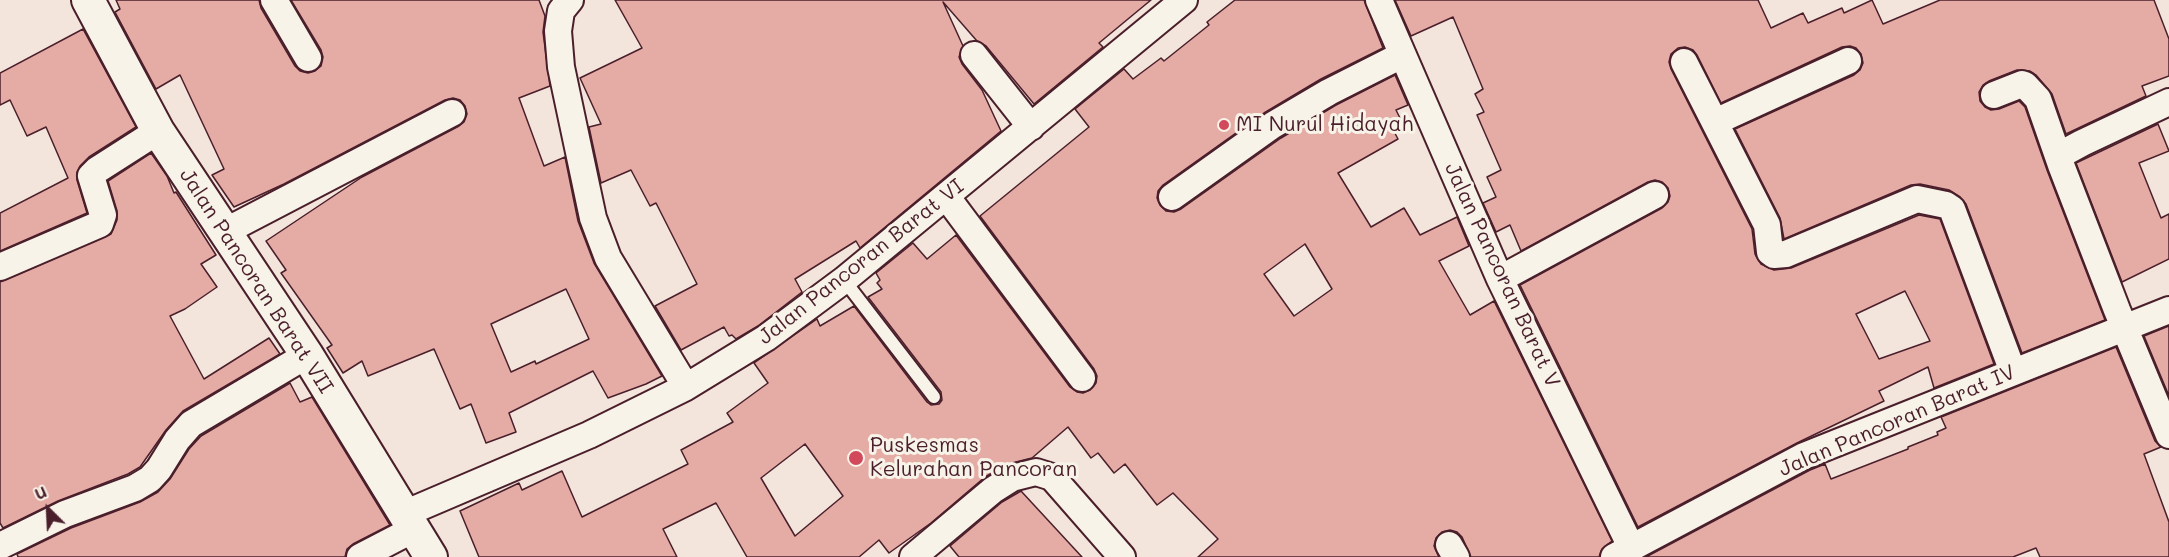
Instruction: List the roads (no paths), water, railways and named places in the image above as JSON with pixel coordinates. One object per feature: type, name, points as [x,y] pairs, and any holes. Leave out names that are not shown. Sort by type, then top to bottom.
[{"type":"street","name":"Jalan Pancoran Barat VII","points":[[88,0],[158,130],[306,356],[431,557]]},
{"type":"street","points":[[274,0],[308,58]]},
{"type":"street","points":[[570,0],[561,11],[558,31],[561,67],[593,218],[608,258],[686,387]]},
{"type":"street","name":"Jalan Pancoran Barat VI","points":[[360,557],[408,522],[686,387],[766,338],[844,280],[1185,0]]},
{"type":"street","name":"Jalan Pancoran Barat V","points":[[1378,0],[1623,552]]},
{"type":"street","points":[[974,55],[1031,127]]},
{"type":"street","points":[[1172,197],[1273,125],[1329,92],[1402,55]]},
{"type":"street","points":[[1715,122],[1848,61]]},
{"type":"street","points":[[1684,62],[1767,225],[1770,252],[1774,255],[1793,252],[1917,199],[1946,205],[1952,209],[2013,372]]},
{"type":"street","points":[[1994,95],[2025,85],[2038,99],[2124,328],[2169,435]]},
{"type":"street","points":[[2058,156],[2169,102]]},
{"type":"street","points":[[224,232],[452,113]]},
{"type":"street","points":[[0,267],[100,224],[103,215],[91,176],[158,130]]},
{"type":"street","points":[[1500,279],[1655,195]]},
{"type":"street","points":[[946,196],[1082,378]]},
{"type":"street","name":"Jalan Pancoran Barat IV","points":[[1623,552],[1804,456],[2169,310]]},
{"type":"street","points":[[0,546],[65,514],[143,484],[159,469],[177,440],[191,424],[306,356]]},
{"type":"street","points":[[913,557],[993,490],[1012,478],[1036,472],[1052,477],[1122,557]]},
{"type":"lane","points":[[844,280],[934,397]]},
{"type":"place","name":"MI Nurul Hidayah","points":[[1224,125]]},
{"type":"place","name":"Puskesmas Kelurahan Pancoran","points":[[856,458]]}]
